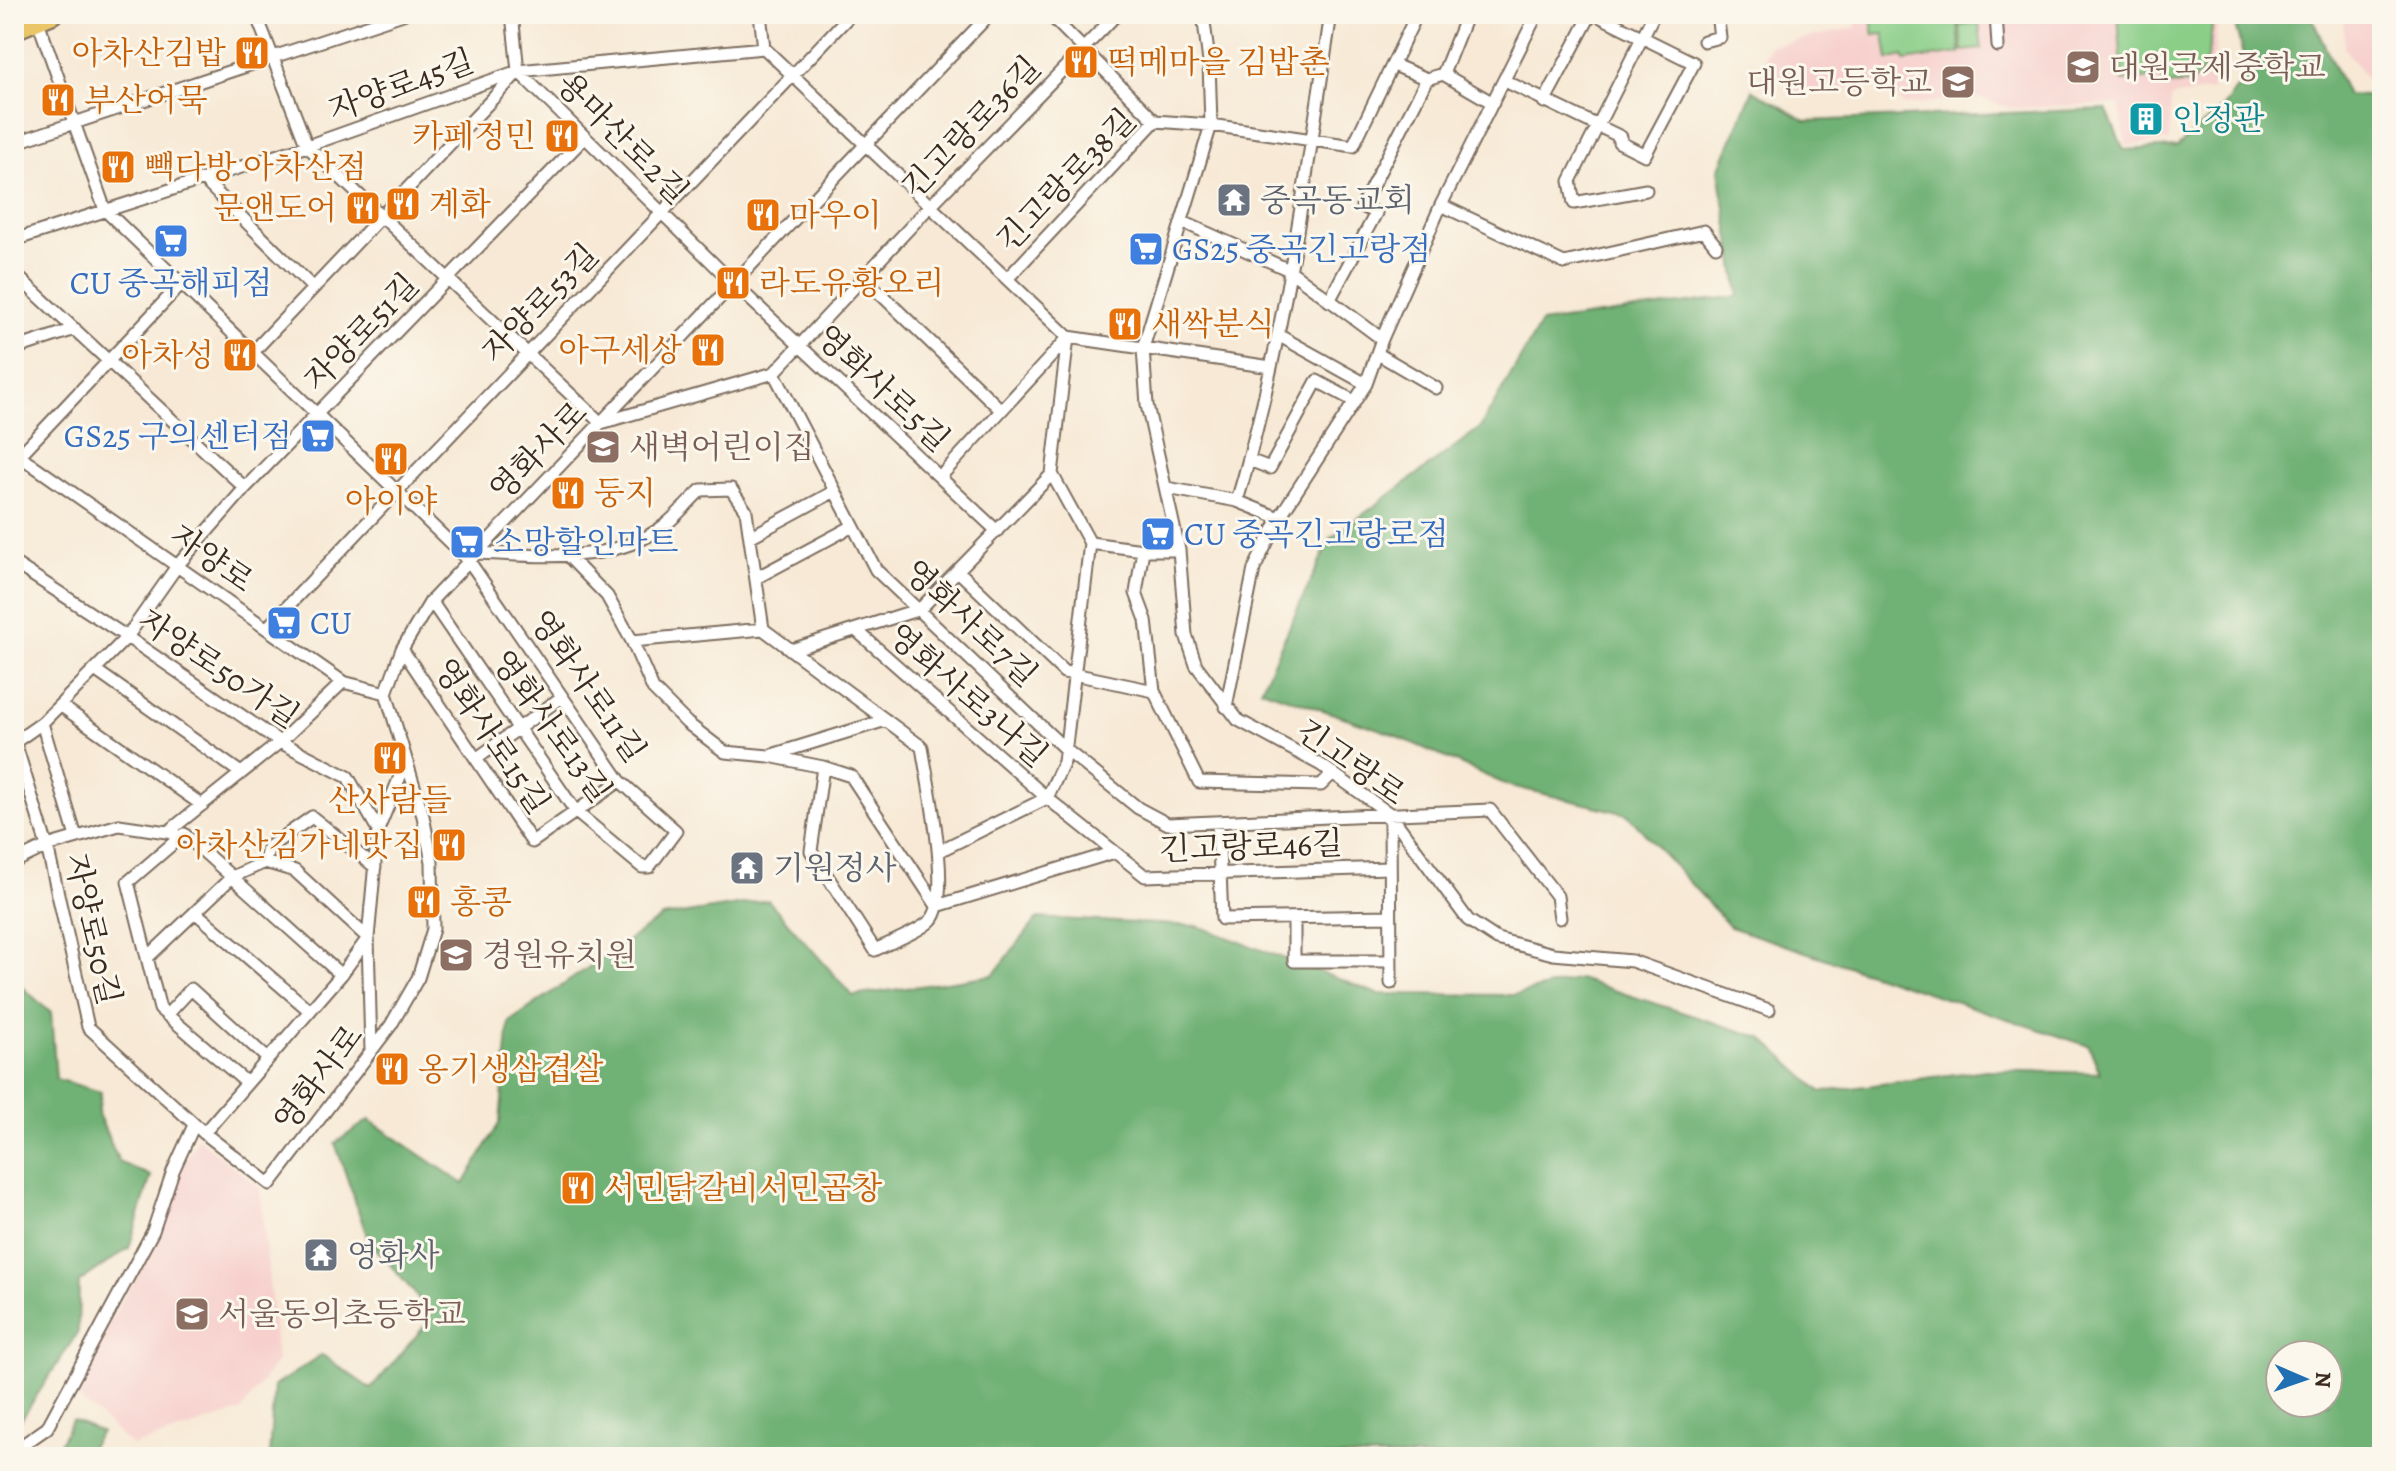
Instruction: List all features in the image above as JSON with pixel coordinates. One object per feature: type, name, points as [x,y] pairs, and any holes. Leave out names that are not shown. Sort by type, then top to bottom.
[{"type":"main road","points":[[14,30],[46,17]]},
{"type":"street","points":[[256,14],[307,146],[601,423],[774,373]]},
{"type":"street","points":[[14,143],[403,14]]},
{"type":"street","name":"용마산로2길","points":[[512,14],[518,71],[733,283]]},
{"type":"street","points":[[760,14],[764,48],[1068,337],[1271,367]]},
{"type":"street","name":"자양로53길","points":[[267,628],[851,14]]},
{"type":"street","name":"영화사로","points":[[199,1129],[270,1184],[391,1025],[418,978],[433,929],[432,862],[423,816],[386,693],[402,649],[431,601],[990,14]]},
{"type":"street","points":[[1049,14],[1155,121]]},
{"type":"street","name":"긴고랑로36길","points":[[774,373],[930,206],[1117,14]]},
{"type":"street","name":"긴고랑로","points":[[1203,14],[1209,62],[1211,125],[1143,348],[1147,405],[1179,550],[1186,635],[1196,665],[1238,720],[1333,773],[1390,814],[1468,920],[1497,939],[1553,954],[1632,961],[1769,1010]]},
{"type":"street","points":[[1237,501],[1278,335],[1331,14]]},
{"type":"street","points":[[1417,14],[1394,65],[1427,79],[1443,74],[1493,103]]},
{"type":"street","points":[[1443,74],[1467,14]]},
{"type":"street","points":[[1226,708],[1254,569],[1279,518],[1366,384],[1382,339],[1441,205],[1537,14]]},
{"type":"street","points":[[1505,81],[1544,102],[1621,137],[1619,142],[1645,155],[1694,63],[1593,14],[1544,102]]},
{"type":"street","points":[[1646,190],[1574,203],[1570,181],[1654,14]]},
{"type":"street","points":[[1704,41],[1720,37],[1717,14]]},
{"type":"street","points":[[1996,14],[1998,46]]},
{"type":"street","points":[[46,17],[75,123],[105,210]]},
{"type":"street","name":"자양로45길","points":[[14,240],[307,146],[518,71],[764,48]]},
{"type":"street","name":"긴고랑로38길","points":[[1007,279],[1155,121],[1211,125],[1353,146],[1394,65]]},
{"type":"street","points":[[252,353],[518,71]]},
{"type":"street","points":[[1329,301],[1376,213],[1362,206],[1427,79]]},
{"type":"street","name":"자양로51길","points":[[14,740],[42,723],[127,637],[177,566],[245,488],[585,137]]},
{"type":"street","points":[[203,179],[313,288]]},
{"type":"street","points":[[1441,205],[1564,263],[1704,231],[1716,246]]},
{"type":"street","name":"영화사로11길","points":[[105,210],[396,492],[472,557],[620,781],[676,831]]},
{"type":"street","points":[[1183,222],[1289,270],[1382,339]]},
{"type":"street","points":[[14,273],[245,488]]},
{"type":"street","points":[[863,277],[1001,410]]},
{"type":"street","name":"영화사로5길","points":[[733,283],[997,531]]},
{"type":"street","points":[[17,454],[181,284]]},
{"type":"street","points":[[14,349],[75,329]]},
{"type":"street","points":[[1278,335],[1366,384]]},
{"type":"street","points":[[940,477],[1068,337]]},
{"type":"street","points":[[939,851],[1047,798],[1064,762],[1090,543],[1052,474],[1068,337]]},
{"type":"street","points":[[1378,354],[1436,388]]},
{"type":"street","name":"영화사로7길","points":[[774,373],[876,570],[1065,749],[1138,808],[1168,824],[1490,810],[1557,896],[1560,918]]},
{"type":"street","points":[[1249,460],[1270,468],[1317,381],[1354,401]]},
{"type":"street","name":"자양로","points":[[17,454],[343,682],[386,693]]},
{"type":"street","points":[[791,650],[920,609],[1052,474]]},
{"type":"street","points":[[1167,488],[1237,501],[1279,518]]},
{"type":"street","points":[[472,557],[569,557],[626,546],[664,526],[701,490],[731,489],[746,511],[763,629]]},
{"type":"street","points":[[750,537],[835,491]]},
{"type":"street","points":[[756,578],[853,526]]},
{"type":"street","points":[[1090,543],[1143,550],[1179,550]]},
{"type":"street","points":[[1143,550],[1136,593],[1146,620],[1154,691],[1199,782],[1321,785],[1333,773]]},
{"type":"street","points":[[569,557],[607,596],[632,641],[653,689],[687,723],[725,752],[769,756],[851,776],[937,906]]},
{"type":"street","name":"자양로50가길","points":[[14,563],[280,742],[348,777],[378,830]]},
{"type":"street","points":[[958,571],[1064,672],[1154,691]]},
{"type":"street","name":"영화사로13길","points":[[431,601],[576,812],[642,867],[649,867],[676,831]]},
{"type":"street","points":[[632,641],[763,629],[922,747],[939,851],[937,906],[931,920],[875,950],[811,851],[823,767]]},
{"type":"street","name":"영화사로3나길","points":[[856,630],[1047,798]]},
{"type":"street","name":"영화사로15길","points":[[402,649],[532,842],[620,781]]},
{"type":"street","points":[[95,670],[241,773]]},
{"type":"street","points":[[168,832],[280,742],[343,682]]},
{"type":"street","points":[[476,759],[562,697]]},
{"type":"street","points":[[60,705],[202,805]]},
{"type":"street","points":[[769,756],[886,720]]},
{"type":"street","points":[[42,723],[76,837]]},
{"type":"street","name":"자양로50길","points":[[14,740],[47,846],[88,1027],[199,1129]]},
{"type":"street","points":[[371,1052],[368,938],[378,830],[406,762]]},
{"type":"street","name":"긴고랑로46길","points":[[1047,798],[1145,876],[1389,868]]},
{"type":"street","name":"긴고랑로46길","points":[[1390,814],[1391,983]]},
{"type":"street","points":[[265,862],[268,848],[312,817],[375,867]]},
{"type":"street","points":[[1218,822],[1222,919],[1389,916]]},
{"type":"street","points":[[14,862],[47,846],[119,825],[184,834],[341,975]]},
{"type":"street","points":[[184,834],[128,882],[147,958],[160,1009],[247,1083]]},
{"type":"street","points":[[937,906],[1115,852]]},
{"type":"street","points":[[147,958],[232,877],[265,862],[295,871],[368,938]]},
{"type":"street","points":[[195,912],[310,1011]]},
{"type":"street","points":[[1294,918],[1294,961],[1390,961]]},
{"type":"street","points":[[14,1446],[24,1444],[47,1428],[153,1231],[173,1171],[199,1129],[247,1083],[341,975],[368,938]]},
{"type":"street","points":[[167,1015],[191,989],[268,1059]]},
{"type":"shaded area","points":[[1866,14],[2218,14],[2212,90],[2171,97],[2169,141],[2126,146],[2119,104],[2011,108],[1979,98],[1904,105],[1882,82],[1795,96],[1764,57],[1770,46],[1856,27],[1855,18]]},
{"type":"shaded area","points":[[2344,14],[2382,14],[2382,90],[2375,90],[2344,48]]},
{"type":"shaded area","name":"서울동의초등학교","points":[[197,1138],[260,1188],[277,1361],[241,1411],[132,1446],[71,1391],[160,1235],[182,1169]]},
{"type":"green space","points":[[1870,14],[1966,14],[1968,22],[1958,24],[1960,53],[1905,61],[1903,56],[1888,60],[1884,34],[1874,35]]},
{"type":"green space","points":[[2118,14],[2213,14],[2206,62],[2197,78],[2188,83],[2164,85],[2163,77],[2123,81]]},
{"type":"green space","points":[[2232,14],[2310,14],[2347,95],[2382,97],[2382,1457],[269,1457],[274,1386],[322,1355],[371,1389],[429,1321],[417,1296],[368,1239],[335,1143],[369,1120],[464,1184],[500,1122],[509,1022],[662,917],[768,900],[853,996],[993,975],[1038,918],[1198,926],[1378,994],[1514,995],[1579,979],[1762,1038],[1821,1092],[1986,1070],[2100,1073],[2089,1046],[1730,927],[1627,814],[1507,785],[1390,733],[1261,689],[1330,539],[1480,428],[1541,323],[1739,296],[1719,170],[1753,90],[1806,121],[2106,109],[2124,150],[2177,147],[2222,108],[2248,74]]},
{"type":"green space","points":[[1979,23],[1982,49],[1962,51],[1960,25]]},
{"type":"green space","points":[[14,963],[18,983],[51,1013],[56,1079],[101,1092],[98,1114],[119,1162],[151,1176],[129,1248],[79,1282],[78,1332],[17,1426],[14,1426]]},
{"type":"green space","points":[[72,1420],[101,1432],[84,1457],[53,1457]]},
{"type":"place","name":"아차산김밥","points":[[252,53]]},
{"type":"place","name":"떡메마을 김밥촌","points":[[1081,62]]},
{"type":"place","name":"대원국제중학교","points":[[2083,67]]},
{"type":"place","name":"대원고등학교","points":[[1958,82]]},
{"type":"place","name":"부산어묵","points":[[58,100]]},
{"type":"place","name":"인정관","points":[[2146,119]]},
{"type":"place","name":"카페정민","points":[[562,136]]},
{"type":"place","name":"빽다방 아차산점","points":[[118,167]]},
{"type":"place","name":"중곡동교회","points":[[1234,200]]},
{"type":"place","name":"계화","points":[[403,204]]},
{"type":"place","name":"문앤도어","points":[[363,208]]},
{"type":"place","name":"마우이","points":[[763,215]]},
{"type":"place","name":"CU 중곡해피점","points":[[171,241]]},
{"type":"place","name":"GS25 중곡긴고랑점","points":[[1146,249]]},
{"type":"place","name":"라도유황오리","points":[[733,283]]},
{"type":"place","name":"새싹분식","points":[[1125,324]]},
{"type":"place","name":"아구세상","points":[[708,350]]},
{"type":"place","name":"아차성","points":[[240,355]]},
{"type":"place","name":"GS25 구의센터점","points":[[318,436]]},
{"type":"place","name":"새벽어린이집","points":[[603,447]]},
{"type":"place","name":"아이야","points":[[391,459]]},
{"type":"place","name":"둥지","points":[[568,493]]},
{"type":"place","name":"CU 중곡긴고랑로점","points":[[1158,534]]},
{"type":"place","name":"소망할인마트","points":[[467,542]]},
{"type":"place","name":"CU","points":[[284,623]]},
{"type":"place","name":"산사람들","points":[[390,758]]},
{"type":"place","name":"아차산김가네맛집","points":[[449,845]]},
{"type":"place","name":"기원정사","points":[[747,868]]},
{"type":"place","name":"홍콩","points":[[424,902]]},
{"type":"place","name":"경원유치원","points":[[456,955]]},
{"type":"place","name":"옹기생삼겹살","points":[[392,1069]]},
{"type":"place","name":"서민닭갈비서민곱창","points":[[578,1188]]},
{"type":"place","name":"영화사","points":[[321,1255]]},
{"type":"place","name":"서울동의초등학교","points":[[192,1314]]}]
